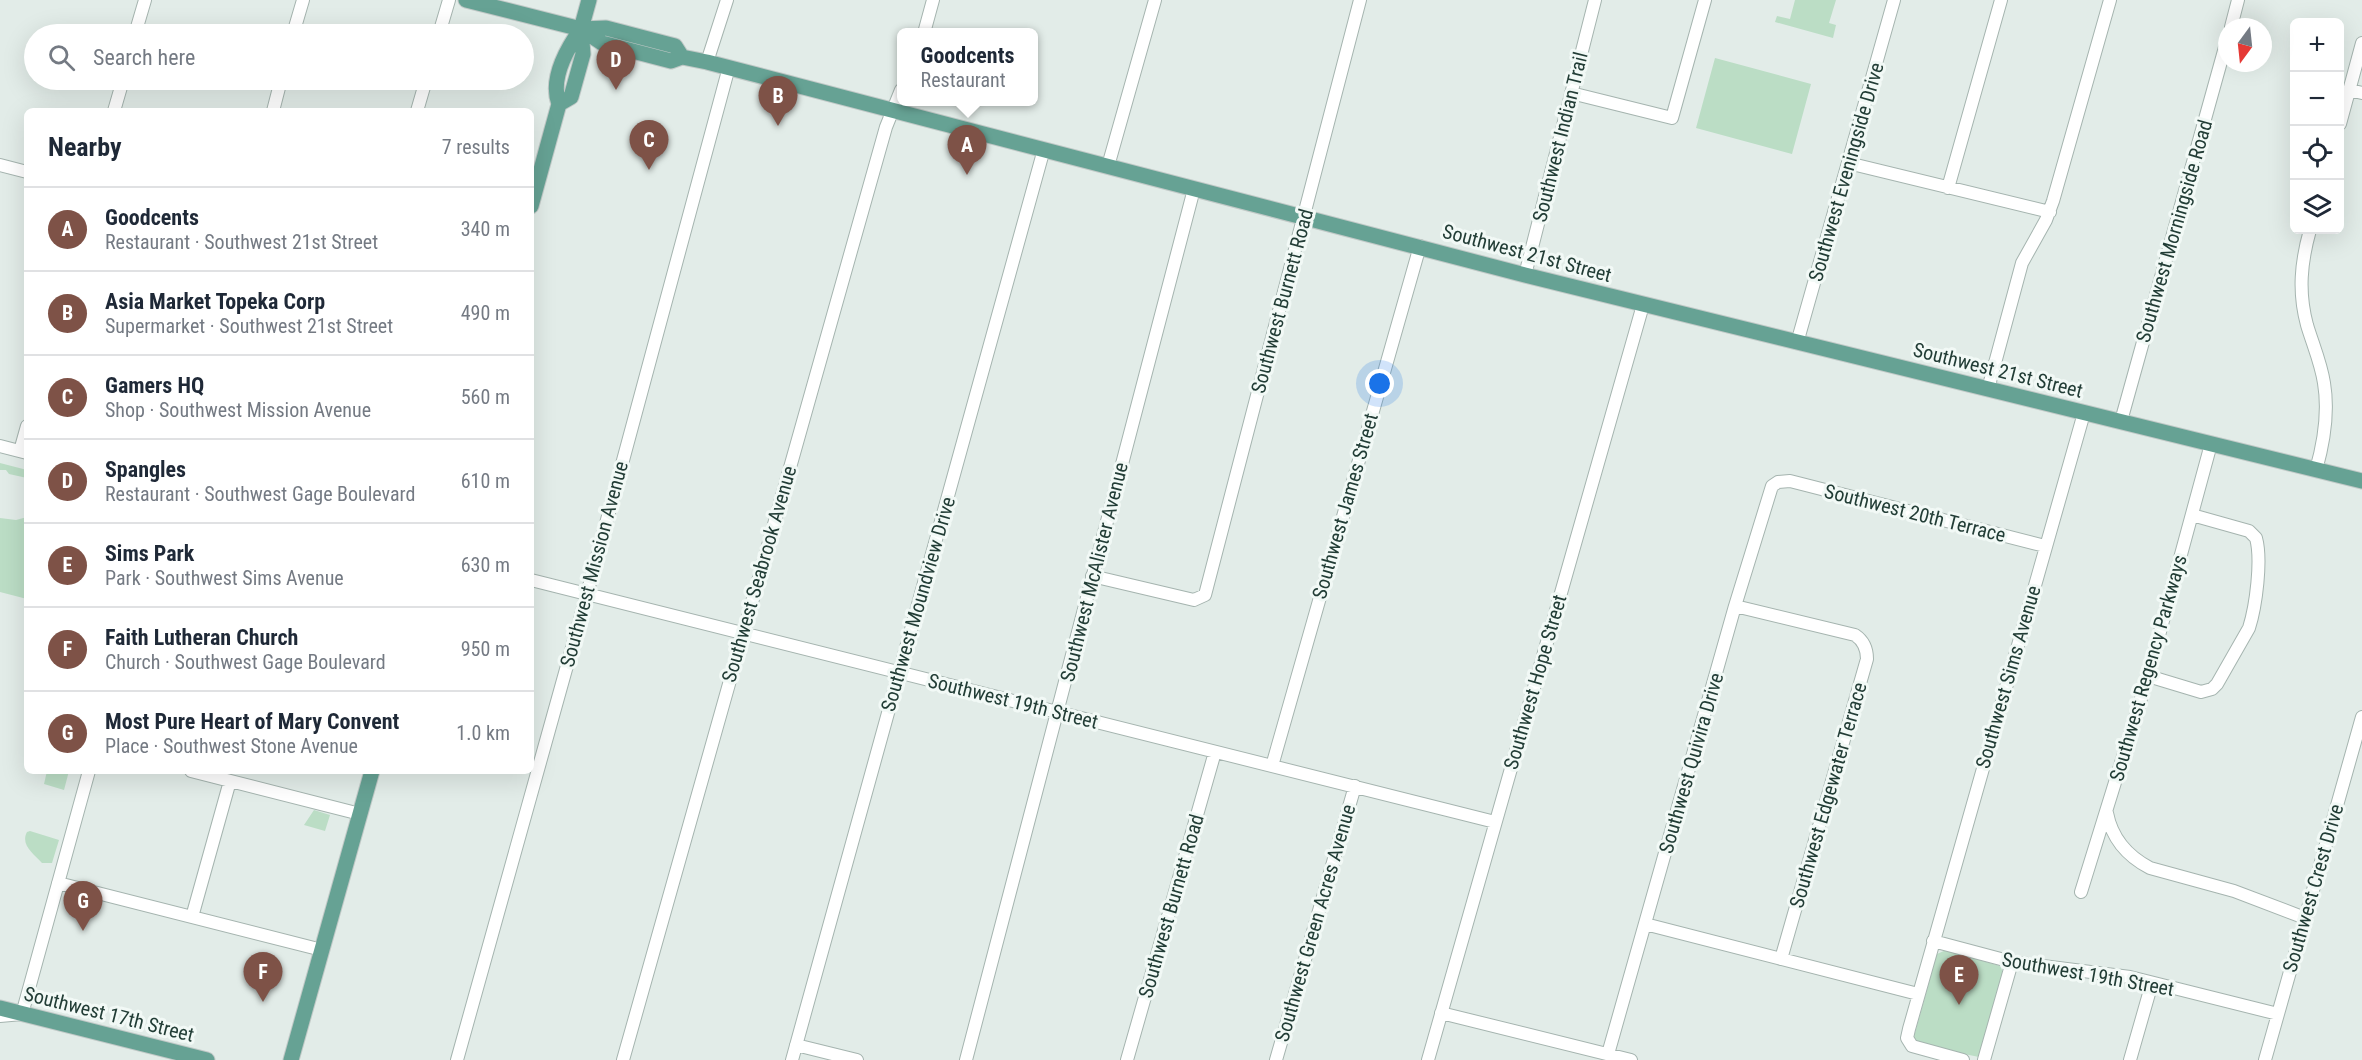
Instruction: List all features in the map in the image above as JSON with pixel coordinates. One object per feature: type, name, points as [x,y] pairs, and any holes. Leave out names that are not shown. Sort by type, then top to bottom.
[{"type":"main road","name":"Southwest 21st Street","points":[[466,0],[581,29],[602,43],[671,61],[682,57],[707,62],[892,108],[1643,305],[2362,481]]},
{"type":"main road","points":[[534,195],[559,104],[571,97],[583,54],[581,29],[589,0]]},
{"type":"main road","points":[[291,1060],[371,774]]},
{"type":"main road","name":"Southwest 17th Street","points":[[0,1008],[207,1060]]},
{"type":"street","points":[[138,24],[145,0]]},
{"type":"street","points":[[296,24],[303,0]]},
{"type":"street","points":[[442,24],[449,0]]},
{"type":"street","points":[[707,62],[727,0]]},
{"type":"street","points":[[925,28],[933,0]]},
{"type":"street","points":[[1108,166],[1155,0]]},
{"type":"street","name":"Southwest Burnett Road","points":[[1092,576],[1199,600],[1206,592],[1360,0]]},
{"type":"street","name":"Southwest Indian Trail","points":[[1525,275],[1595,0]]},
{"type":"street","points":[[1571,93],[1672,118],[1705,0]]},
{"type":"street","name":"Southwest Eveningside Drive","points":[[1797,343],[1894,0]]},
{"type":"street","points":[[1948,188],[2001,0]]},
{"type":"street","points":[[1988,389],[2022,263],[2050,212],[2110,0]]},
{"type":"street","points":[[2233,18],[2238,0]]},
{"type":"street","points":[[2344,109],[2362,43]]},
{"type":"street","name":"Southwest Mission Avenue","points":[[457,1060],[587,594],[729,68]]},
{"type":"street","name":"Southwest Morningside Road","points":[[2121,421],[2218,72]]},
{"type":"street","points":[[115,108],[120,90]]},
{"type":"street","points":[[274,108],[278,90]]},
{"type":"street","points":[[418,108],[423,90]]},
{"type":"street","points":[[2349,90],[2362,93]]},
{"type":"street","name":"Southwest Seabrook Avenue","points":[[623,1060],[892,108],[897,98]]},
{"type":"street","name":"Southwest Moundview Drive","points":[[792,1060],[1044,148]]},
{"type":"street","points":[[1848,164],[2050,212]]},
{"type":"street","points":[[0,165],[24,171]]},
{"type":"street","name":"Southwest McAlister Avenue","points":[[966,1060],[1194,189]]},
{"type":"street","points":[[2309,234],[2302,265],[2302,301],[2319,361],[2326,397],[2325,433],[2316,470]]},
{"type":"street","name":"Southwest James Street","points":[[1272,766],[1420,246]]},
{"type":"street","name":"Southwest Hope Street","points":[[1428,1060],[1643,305]]},
{"type":"street","name":"Southwest Sims Avenue","points":[[1963,1060],[1917,1049],[1909,1043],[1908,1029],[2085,413]]},
{"type":"street","name":"Southwest Regency Parkways","points":[[2081,892],[2148,676],[2211,444]]},
{"type":"street","points":[[0,446],[24,452]]},
{"type":"street","name":"Southwest 20th Terrace","points":[[1784,481],[2045,546]]},
{"type":"street","name":"Southwest Quivira Drive","points":[[1608,1054],[1769,489],[1778,482],[1784,481]]},
{"type":"street","points":[[2148,676],[2201,692],[2212,689],[2249,628],[2252,618],[2256,598],[2256,537],[2249,531],[2192,515]]},
{"type":"street","name":"Southwest 19th Street","points":[[534,581],[1495,822]]},
{"type":"street","name":"Southwest Edgewater Terrace","points":[[1735,606],[1855,635],[1865,645],[1867,659],[1781,959]]},
{"type":"street","name":"Southwest Crest Drive","points":[[2265,1060],[2362,717]]},
{"type":"street","name":"Southwest Burnett Road","points":[[1127,1060],[1215,752]]},
{"type":"street","points":[[0,1016],[22,1014],[88,774]]},
{"type":"street","points":[[203,774],[360,814]]},
{"type":"street","points":[[192,917],[230,781]]},
{"type":"street","name":"Southwest Green Acres Avenue","points":[[1276,1060],[1355,786]]},
{"type":"street","points":[[2107,813],[2112,830],[2127,853],[2150,868],[2234,891],[2305,918]]},
{"type":"street","points":[[58,883],[322,950]]},
{"type":"street","points":[[1645,924],[1918,994]]},
{"type":"street","name":"Southwest 19th Street","points":[[1933,941],[2012,962],[2130,977],[2278,1014]]},
{"type":"street","points":[[1984,1060],[2012,962]]},
{"type":"street","points":[[2130,1060],[2152,983]]},
{"type":"street","points":[[1441,1013],[1631,1060]]},
{"type":"street","points":[[796,1044],[856,1060]]},
{"type":"green space","points":[[1795,0],[1836,0],[1829,23],[1836,25],[1833,38],[1775,22],[1777,16],[1790,19]]},
{"type":"green space","points":[[1715,58],[1811,84],[1792,154],[1696,128]]},
{"type":"green space","points":[[0,463],[24,469],[24,477],[9,474],[6,470],[0,470]]},
{"type":"green space","points":[[0,518],[16,520],[24,518],[24,598],[0,592]]},
{"type":"green space","points":[[46,774],[68,774],[64,790],[44,784]]},
{"type":"green space","points":[[314,810],[330,815],[325,831],[304,825]]},
{"type":"green space","points":[[30,831],[59,840],[52,863],[42,863],[29,849],[25,837]]},
{"type":"green space","points":[[1946,950],[2000,966],[2004,974],[1979,1057],[1916,1044],[1913,1040],[1937,954]]},
{"type":"place","name":"Spangles","points":[[616,90]]},
{"type":"place","name":"Asia Market Topeka Corp","points":[[778,126]]},
{"type":"place","name":"Gamers HQ","points":[[649,170]]},
{"type":"place","name":"Goodcents","points":[[967,175]]},
{"type":"place","name":"Most Pure Heart of Mary Convent","points":[[83,931]]},
{"type":"place","name":"Faith Lutheran Church","points":[[263,1002]]},
{"type":"place","name":"Sims Park","points":[[1959,1005]]}]
